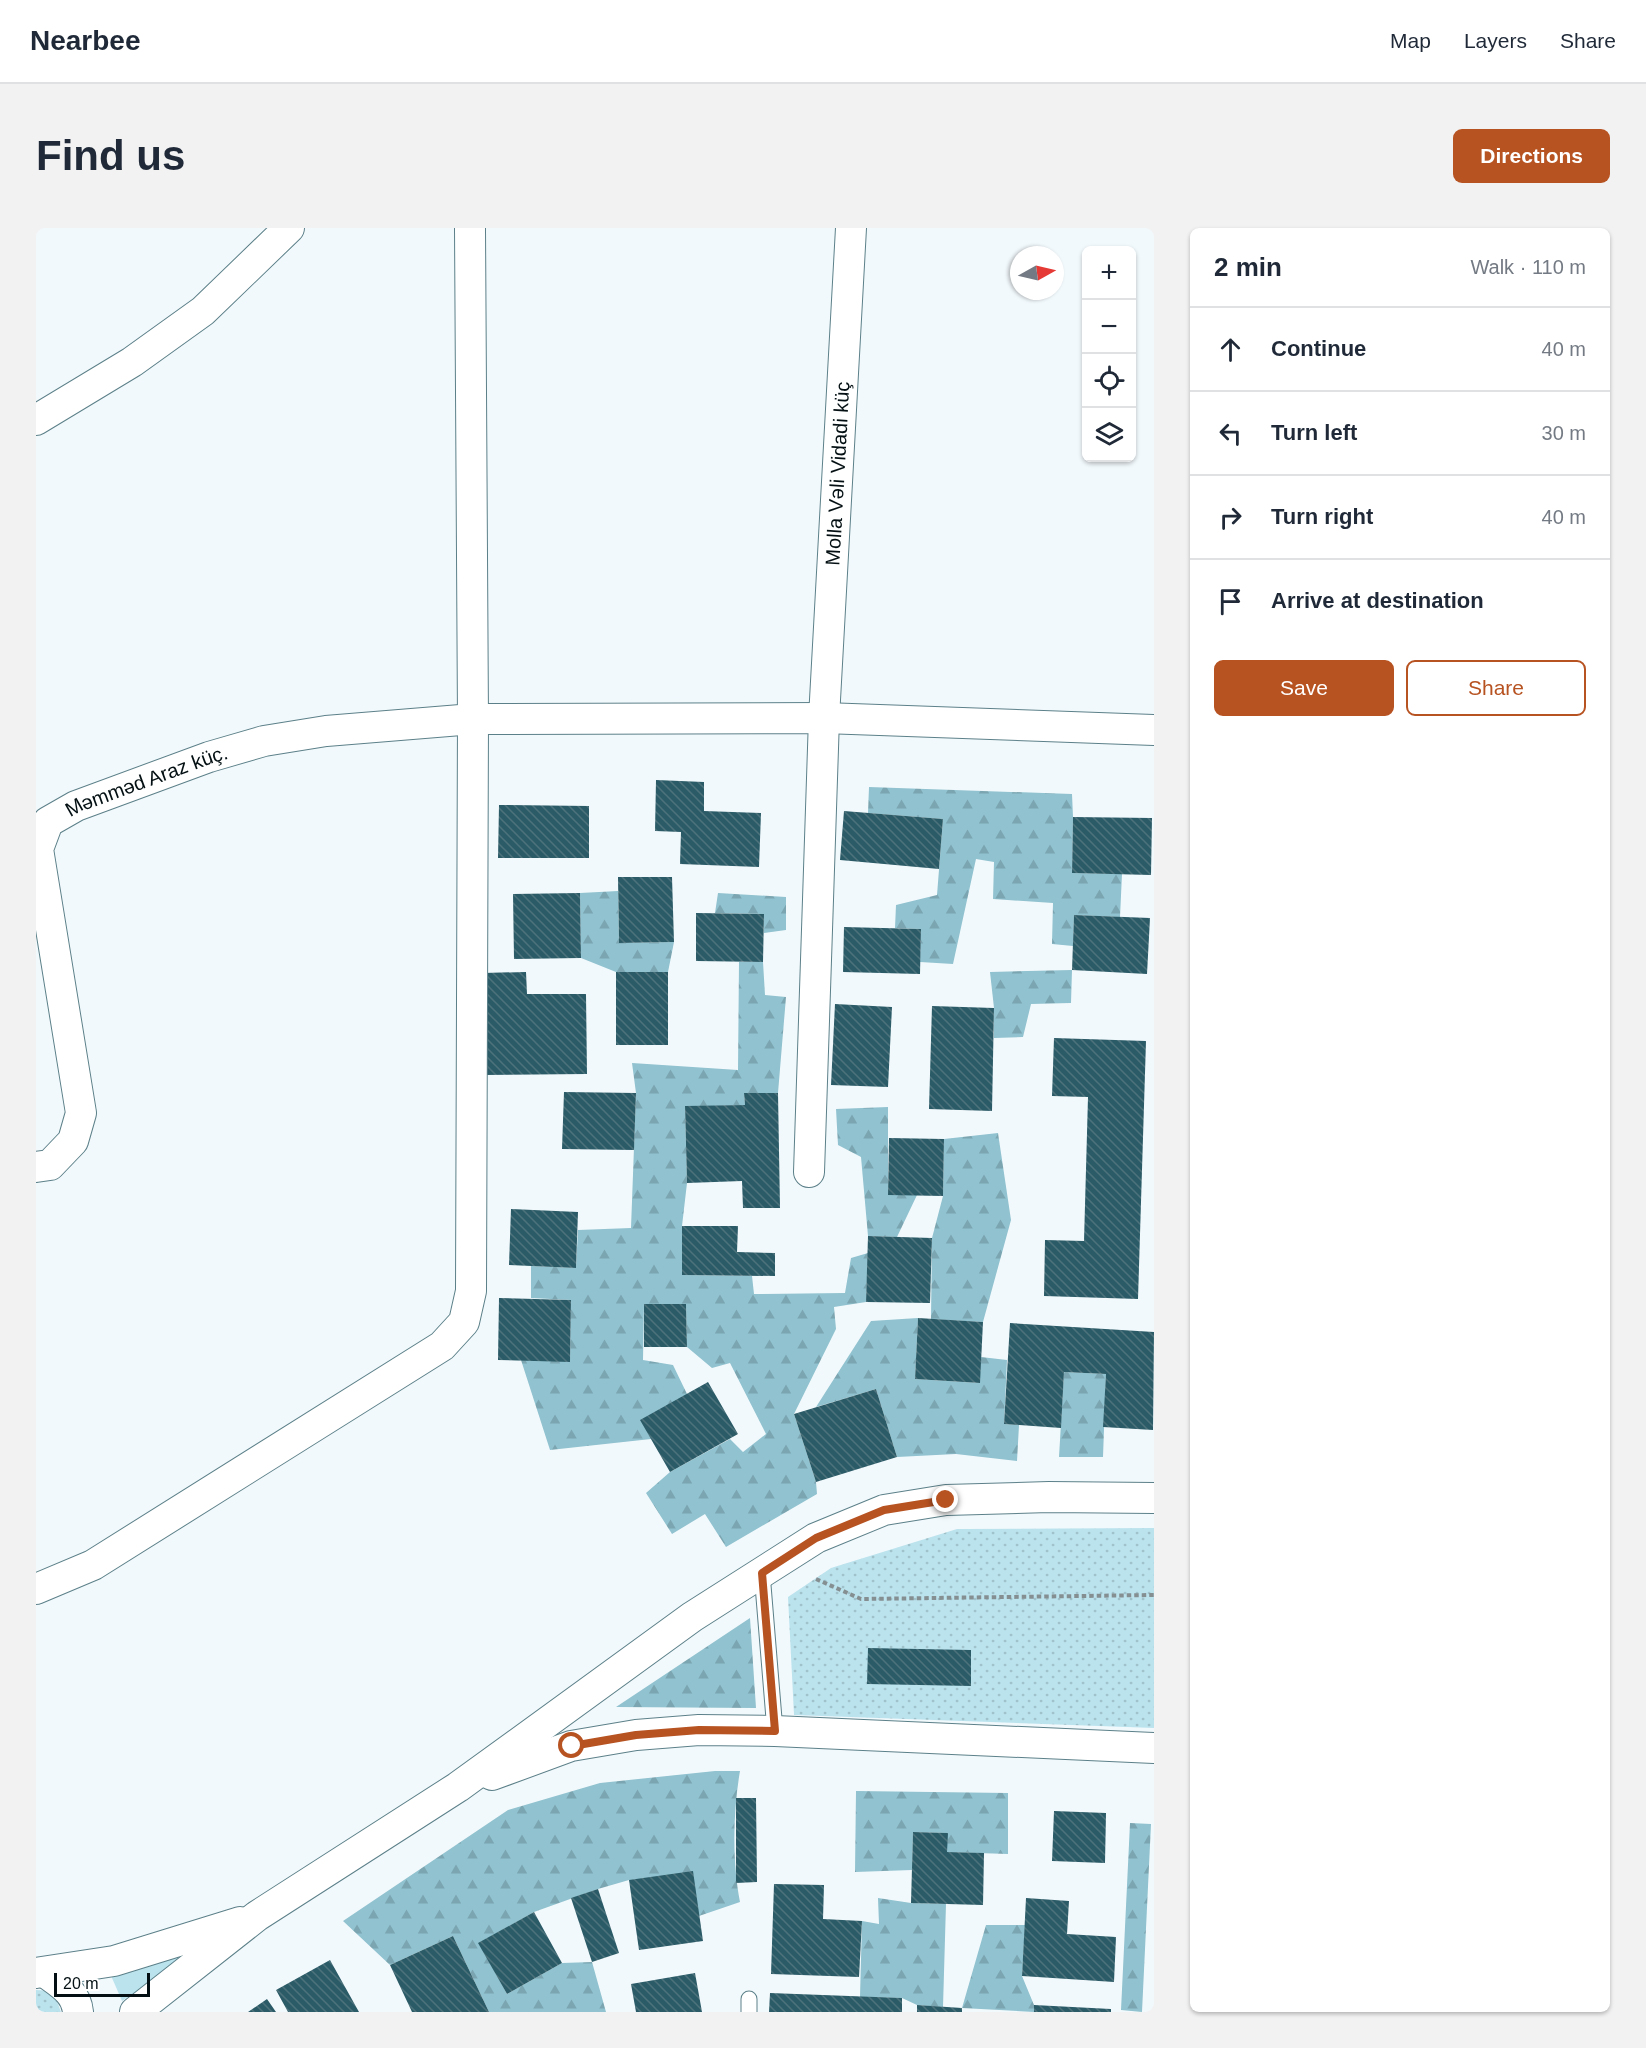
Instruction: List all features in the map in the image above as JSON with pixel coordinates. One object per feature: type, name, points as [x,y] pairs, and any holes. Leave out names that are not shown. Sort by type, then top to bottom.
[{"type":"street","points":[[36,420],[132,362],[203,311],[289,228]]},
{"type":"street","points":[[36,1589],[93,1565],[442,1346],[464,1322],[471,1291],[474,719],[470,228]]},
{"type":"street","name":"Molla Vəli Vidadi küç","points":[[809,1172],[824,718],[851,228]]},
{"type":"street","name":"Məmməd Araz küç.","points":[[36,1167],[50,1165],[73,1142],[81,1113],[38,849],[42,810],[76,806],[209,757],[264,741],[326,731],[474,719],[824,718],[1154,730]]},
{"type":"street","points":[[135,2012],[257,1916],[458,1787],[692,1617],[816,1538],[884,1510],[946,1500],[1049,1497],[1154,1498]]},
{"type":"street","points":[[458,1787],[572,1746],[636,1735],[699,1730],[775,1731],[1154,1748]]},
{"type":"street","points":[[41,1973],[114,1961],[257,1916]]},
{"type":"street","points":[[41,1973],[69,1989],[77,2004],[78,2012]]},
{"type":"lane","points":[[762,1573],[775,1731]]},
{"type":"path","points":[[816,1579],[861,1599],[1154,1594]]},
{"type":"shaded area","points":[[1154,1528],[1154,1728],[794,1715],[788,1597],[831,1568],[957,1529]]},
{"type":"shaded area","points":[[215,1938],[122,2001],[109,1971]]},
{"type":"shaded area","points":[[36,1990],[53,1991],[61,2012],[36,2012]]},
{"type":"green space","points":[[869,787],[1072,794],[1072,873],[1122,874],[1120,917],[1074,915],[1073,946],[1052,944],[1053,903],[993,899],[994,862],[976,859],[953,964],[920,962],[921,929],[895,928],[896,905],[937,895],[943,819],[868,813]]},
{"type":"green space","points":[[618,891],[619,943],[674,942],[668,972],[616,972],[581,958],[580,893]]},
{"type":"green space","points":[[718,893],[786,897],[786,930],[764,933],[764,914],[715,913]]},
{"type":"green space","points":[[739,962],[763,962],[765,995],[786,997],[778,1093],[744,1093],[745,1105],[685,1107],[687,1183],[682,1226],[682,1275],[752,1276],[754,1294],[845,1293],[851,1258],[868,1253],[866,1302],[834,1307],[836,1329],[794,1414],[816,1482],[817,1494],[726,1547],[705,1514],[672,1534],[646,1493],[670,1472],[730,1439],[743,1452],[766,1434],[730,1363],[712,1368],[687,1347],[686,1304],[644,1304],[643,1360],[673,1365],[687,1394],[651,1439],[550,1450],[521,1360],[570,1361],[571,1300],[531,1298],[531,1266],[576,1268],[578,1230],[631,1228],[636,1093],[632,1063],[738,1070]]},
{"type":"green space","points":[[1072,970],[1071,1003],[1031,1004],[1023,1037],[994,1038],[994,1008],[990,972]]},
{"type":"green space","points":[[888,1107],[888,1194],[917,1195],[897,1237],[868,1236],[861,1157],[838,1145],[836,1109]]},
{"type":"green space","points":[[998,1133],[1011,1220],[983,1322],[931,1319],[932,1238],[943,1196],[944,1139]]},
{"type":"green space","points":[[918,1318],[915,1379],[979,1383],[981,1357],[1007,1360],[1004,1424],[1019,1425],[1017,1461],[956,1454],[897,1457],[876,1389],[816,1407],[871,1321]]},
{"type":"green space","points":[[1064,1372],[1106,1374],[1103,1457],[1059,1457]]},
{"type":"green space","points":[[750,1618],[756,1708],[616,1707]]},
{"type":"green space","points":[[715,1771],[740,1771],[734,1836],[740,1902],[699,1916],[629,1880],[534,1912],[479,1943],[507,1994],[562,1963],[592,1962],[606,2012],[489,2012],[453,1936],[390,1965],[343,1921],[508,1810],[600,1783]]},
{"type":"green space","points":[[856,1791],[1008,1793],[1008,1854],[947,1852],[947,1833],[913,1832],[912,1870],[855,1872]]},
{"type":"green space","points":[[1130,1823],[1151,1824],[1142,2012],[1121,2010]]},
{"type":"green space","points":[[878,1898],[911,1903],[946,1904],[943,2007],[917,2005],[902,1998],[860,1997],[862,1921],[879,1924]]},
{"type":"green space","points":[[986,1925],[1025,1925],[1022,1976],[1034,2005],[1034,2012],[962,2008]]},
{"type":"building","points":[[656,780],[704,782],[704,811],[761,813],[759,867],[680,864],[681,832],[655,831]]},
{"type":"building","points":[[499,805],[589,806],[589,858],[498,858]]},
{"type":"building","points":[[844,811],[943,819],[939,869],[840,860]]},
{"type":"building","points":[[1073,817],[1152,818],[1151,875],[1072,873]]},
{"type":"building","points":[[618,877],[672,877],[674,942],[619,943]]},
{"type":"building","points":[[580,893],[581,958],[514,959],[513,894]]},
{"type":"building","points":[[696,913],[764,914],[763,962],[696,961]]},
{"type":"building","points":[[1074,915],[1150,918],[1147,974],[1072,970]]},
{"type":"building","points":[[844,927],[921,929],[920,974],[843,972]]},
{"type":"building","points":[[526,972],[527,994],[586,994],[587,1074],[484,1075],[483,973]]},
{"type":"building","points":[[616,972],[668,972],[668,1045],[616,1045]]},
{"type":"building","points":[[835,1004],[892,1007],[888,1087],[831,1085]]},
{"type":"building","points":[[932,1006],[994,1008],[992,1111],[929,1109]]},
{"type":"building","points":[[1054,1038],[1146,1041],[1138,1299],[1044,1296],[1045,1240],[1084,1241],[1088,1097],[1052,1096]]},
{"type":"building","points":[[564,1092],[636,1093],[634,1150],[562,1149]]},
{"type":"building","points":[[744,1093],[778,1093],[780,1208],[743,1208],[742,1181],[687,1183],[685,1106],[745,1105]]},
{"type":"building","points":[[889,1138],[944,1139],[943,1196],[888,1195]]},
{"type":"building","points":[[511,1209],[578,1212],[576,1268],[509,1265]]},
{"type":"building","points":[[682,1226],[738,1226],[737,1252],[775,1253],[775,1276],[682,1275]]},
{"type":"building","points":[[868,1236],[932,1238],[930,1303],[866,1302]]},
{"type":"building","points":[[499,1298],[571,1300],[570,1362],[498,1360]]},
{"type":"building","points":[[644,1304],[686,1304],[687,1347],[644,1347]]},
{"type":"building","points":[[918,1318],[983,1322],[980,1383],[915,1379]]},
{"type":"building","points":[[1010,1323],[1154,1332],[1153,1430],[1103,1427],[1106,1374],[1064,1372],[1061,1428],[1004,1424]]},
{"type":"building","points":[[708,1382],[738,1434],[670,1472],[640,1420]]},
{"type":"building","points":[[876,1389],[897,1457],[816,1482],[794,1414]]},
{"type":"building","points":[[868,1648],[971,1650],[971,1686],[867,1684]]},
{"type":"building","points":[[736,1798],[756,1798],[757,1882],[736,1883]]},
{"type":"building","points":[[1054,1811],[1106,1813],[1105,1863],[1052,1861]]},
{"type":"building","points":[[913,1832],[948,1833],[947,1852],[984,1853],[983,1905],[911,1903]]},
{"type":"building","points":[[693,1871],[703,1941],[639,1950],[629,1880]]},
{"type":"building","points":[[774,1884],[824,1885],[823,1919],[862,1921],[859,1977],[771,1974]]},
{"type":"building","points":[[598,1889],[619,1953],[592,1962],[571,1898]]},
{"type":"building","points":[[1026,1898],[1069,1901],[1067,1934],[1116,1937],[1114,1982],[1022,1976]]},
{"type":"building","points":[[534,1912],[562,1963],[507,1994],[478,1943]]},
{"type":"building","points":[[453,1936],[489,2012],[412,2012],[390,1965]]},
{"type":"building","points":[[330,1960],[359,2012],[288,2012],[276,1990]]},
{"type":"building","points":[[695,1973],[702,2012],[636,2012],[631,1984]]},
{"type":"building","points":[[770,1993],[902,1998],[902,2012],[769,2012]]},
{"type":"building","points":[[267,1999],[276,2012],[248,2012]]},
{"type":"building","points":[[917,2005],[962,2008],[962,2012],[917,2012]]},
{"type":"building","points":[[1034,2005],[1111,2009],[1111,2012],[1034,2012]]},
{"type":"route","points":[[572,1746],[636,1735],[699,1730],[775,1731],[762,1573],[816,1538],[884,1510],[946,1500]]}]
